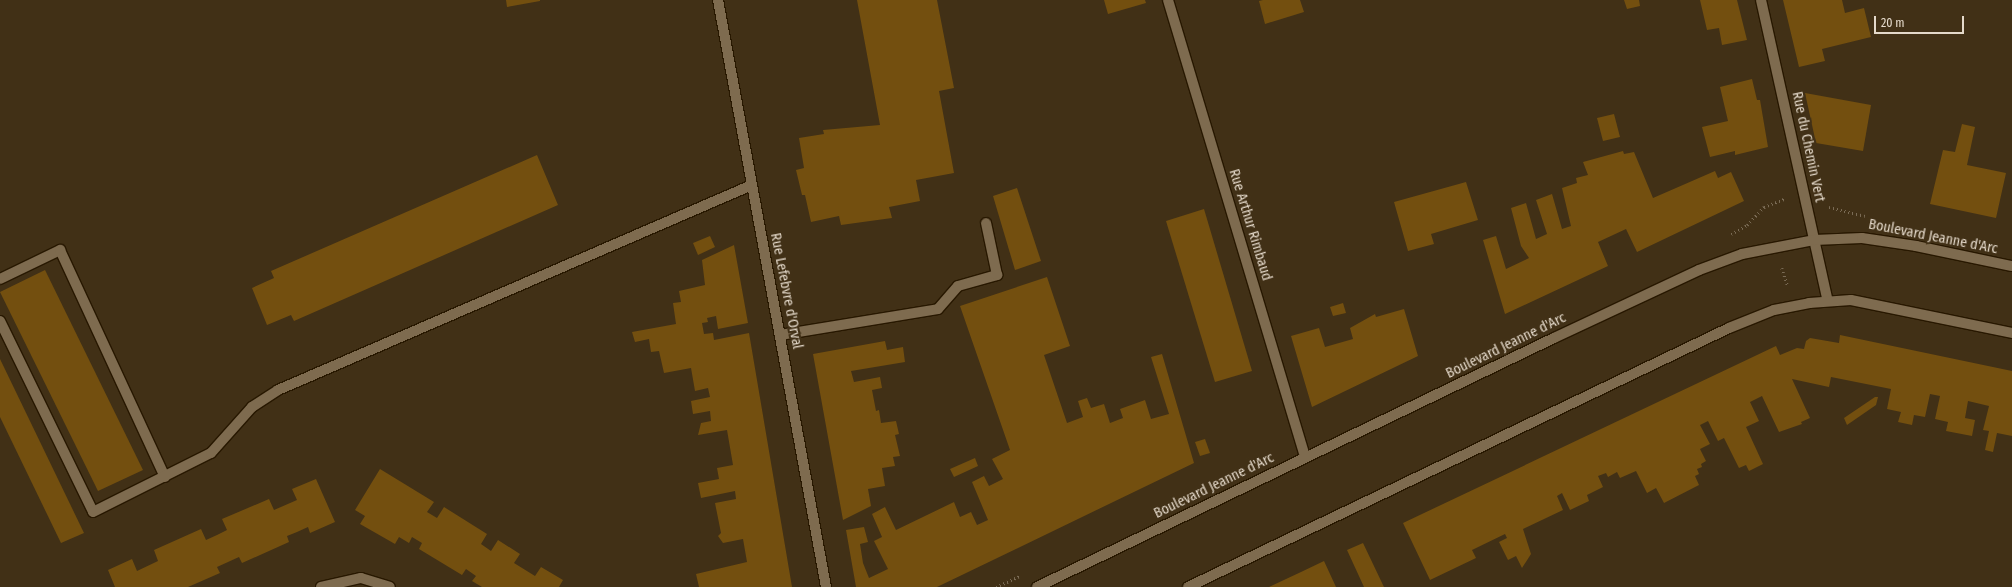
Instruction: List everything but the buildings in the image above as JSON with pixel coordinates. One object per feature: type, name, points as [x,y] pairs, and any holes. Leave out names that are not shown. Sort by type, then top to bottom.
[{"type":"street","name":"Rue Lefebvre d'Orval","points":[[718,0],[826,587]]},
{"type":"street","name":"Rue Arthur Rimbaud","points":[[1168,0],[1306,457]]},
{"type":"street","name":"Rue du Chemin Vert","points":[[1761,0],[1828,301]]},
{"type":"street","points":[[0,321],[93,512],[211,453],[252,407],[278,390],[752,185]]},
{"type":"street","points":[[780,335],[938,310],[958,286],[997,275],[986,223]]},
{"type":"street","name":"Boulevard Jeanne d'Arc","points":[[1037,587],[1698,270],[1742,254],[1776,246],[1814,240],[1862,238],[1884,240],[2012,266]]},
{"type":"street","points":[[0,279],[60,250],[165,477]]},
{"type":"street","points":[[1188,587],[1754,317],[1794,305],[1828,301],[1877,305],[2012,333]]},
{"type":"street","points":[[321,587],[374,581],[390,587]]},
{"type":"path","points":[[1776,246],[1794,305]]}]
